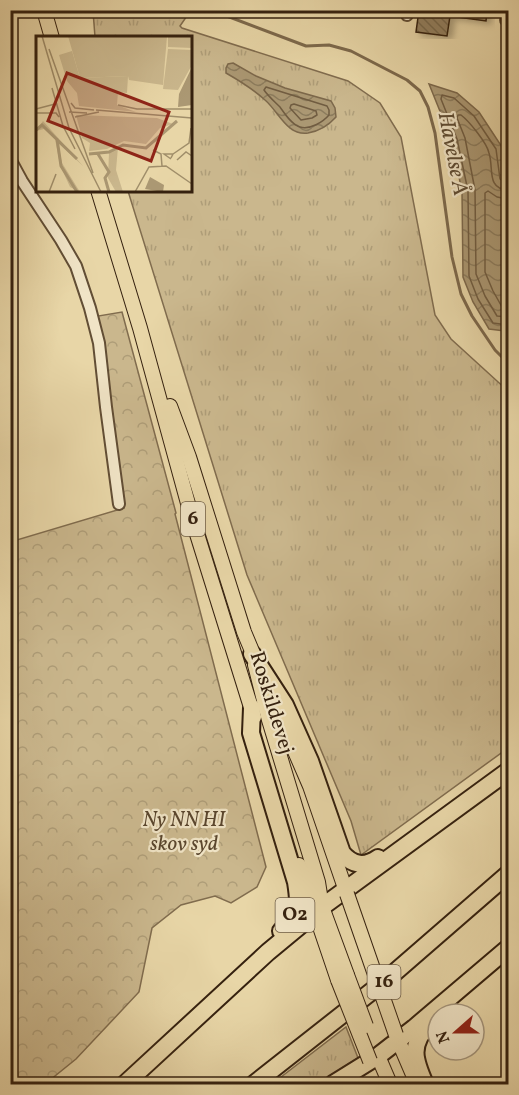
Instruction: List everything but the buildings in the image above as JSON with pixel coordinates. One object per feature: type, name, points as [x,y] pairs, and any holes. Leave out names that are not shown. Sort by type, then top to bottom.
[{"type":"highway","points":[[252,654],[285,705],[306,752],[342,853],[355,863],[361,865],[371,863],[454,803],[492,783]]},
{"type":"highway","name":"O2","points":[[144,1067],[173,1032],[287,925],[297,912],[296,882],[251,733],[252,708]]},
{"type":"highway","points":[[318,910],[346,892],[508,771]]},
{"type":"highway","name":"16","points":[[254,1084],[386,980],[508,874]]},
{"type":"highway","name":"O2","points":[[125,1084],[268,952],[318,910]]},
{"type":"highway","points":[[333,1084],[374,1058],[397,1038],[414,1028],[508,949]]},
{"type":"highway","points":[[452,1002],[494,966],[508,949]]},
{"type":"highway","points":[[425,1084],[415,1054],[416,1045],[426,1027]]},
{"type":"main road","points":[[44,10],[50,36]]},
{"type":"main road","name":"Roskildevej","points":[[99,192],[140,328],[192,518],[252,708],[296,858],[374,1058],[380,1084]]},
{"type":"main road","name":"Roskildevej","points":[[140,328],[189,457],[252,654],[269,720],[318,882],[318,910]]},
{"type":"main road","name":"Roskildevej","points":[[252,654],[310,786],[397,1038],[417,1084]]},
{"type":"main road","name":"Roskildevej","points":[[374,1058],[390,1084]]},
{"type":"street","points":[[10,159],[76,266],[90,308],[99,343],[105,407],[119,504]]},
{"type":"green space","points":[[93,11],[188,11],[189,13],[180,26],[182,28],[348,81],[380,103],[401,137],[435,315],[451,339],[508,391],[508,748],[361,855],[351,821],[247,575],[128,192],[192,192],[192,36],[95,36]]},
{"type":"green space","name":"Ny NN HI skov syd","points":[[122,312],[266,867],[257,887],[231,903],[215,896],[181,905],[152,928],[139,992],[76,1059],[45,1084],[11,1084],[10,542],[124,508],[98,316]]},
{"type":"green space","points":[[346,1027],[358,1058],[317,1084],[272,1084]]},
{"type":"water","points":[[233,63],[285,88],[331,101],[336,117],[316,131],[301,133],[294,131],[260,96],[226,73],[228,64]]},
{"type":"water","points":[[429,84],[457,93],[479,112],[502,147],[508,202],[508,329],[505,331],[489,329],[473,302],[463,277],[462,192],[452,141]]},
{"type":"waterway","name":"Havelse Å","points":[[211,10],[306,46],[329,45],[351,51],[407,80],[420,91],[428,107],[435,133],[452,257],[461,294],[472,316],[495,350],[508,363]]}]
